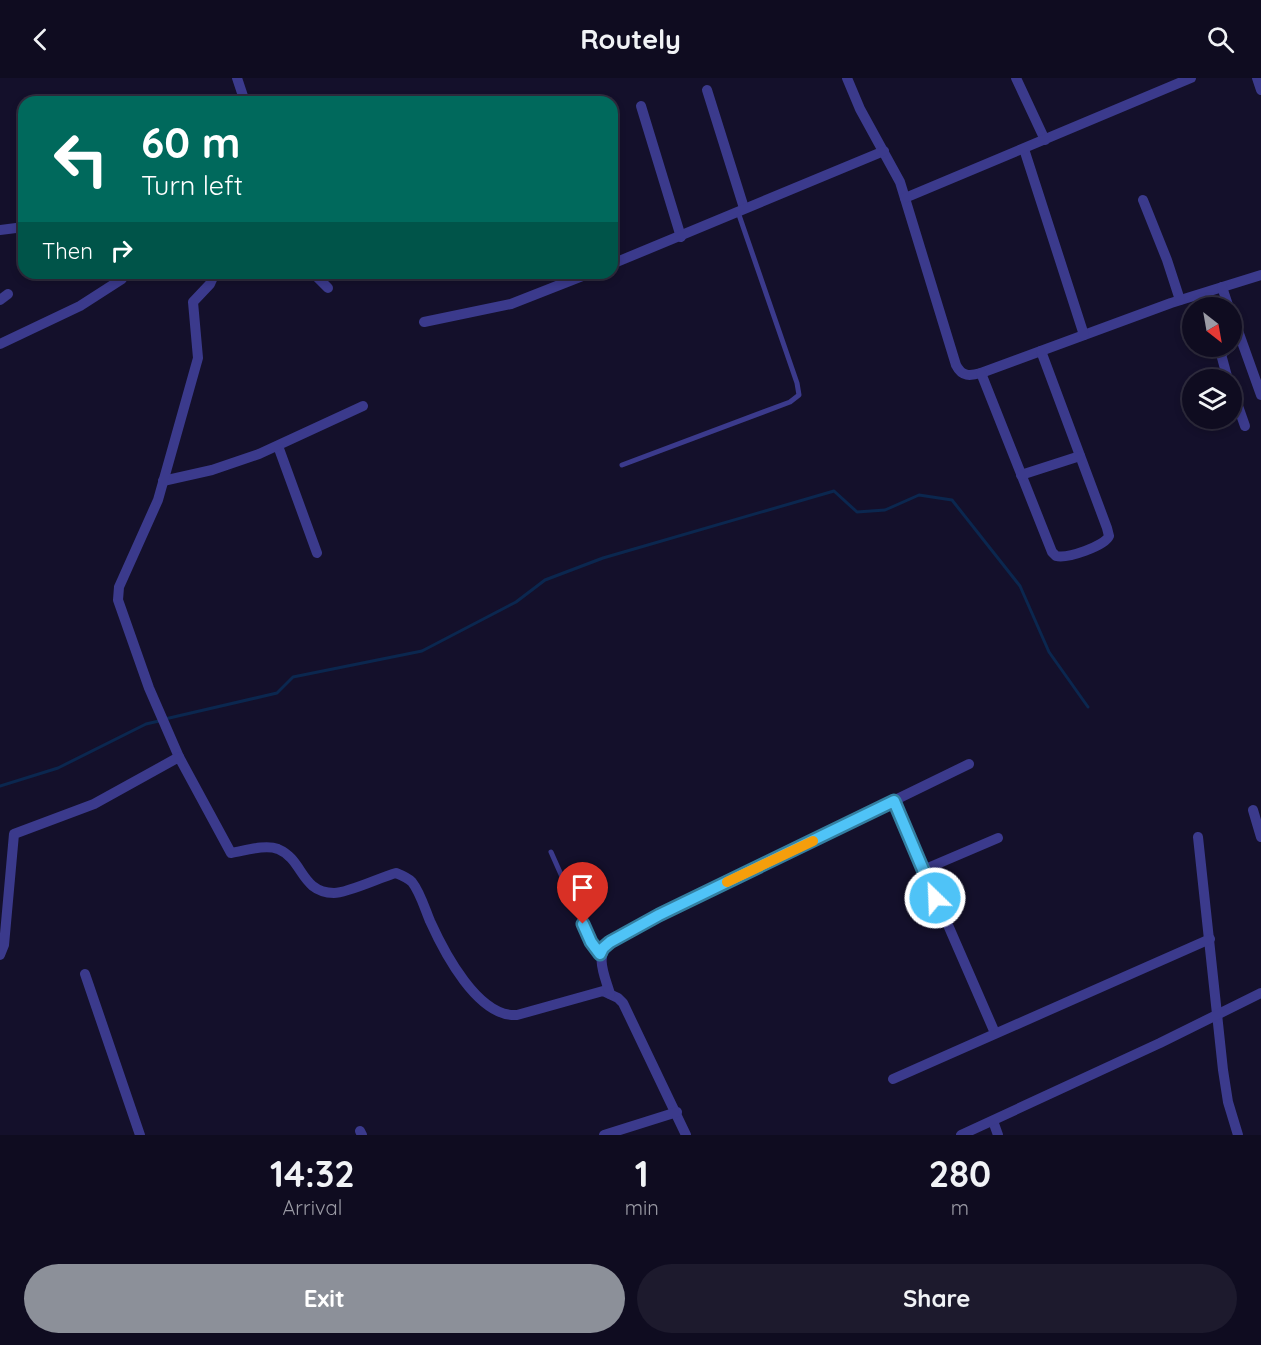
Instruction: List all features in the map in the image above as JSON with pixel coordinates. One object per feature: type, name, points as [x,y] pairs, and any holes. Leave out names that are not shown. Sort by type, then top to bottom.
[{"type":"street","points":[[237,78],[243,96]]},
{"type":"street","points":[[848,78],[860,109],[900,182],[956,365],[964,374],[971,376],[981,373],[1180,300],[1261,275]]},
{"type":"street","points":[[1016,78],[1045,140]]},
{"type":"street","points":[[905,198],[1191,78]]},
{"type":"street","points":[[1257,78],[1261,90]]},
{"type":"street","points":[[707,90],[741,210]]},
{"type":"street","points":[[641,106],[681,237]]},
{"type":"street","points":[[1024,149],[1084,335]]},
{"type":"street","points":[[618,262],[884,151]]},
{"type":"street","points":[[1143,200],[1180,300]]},
{"type":"street","points":[[0,230],[18,228]]},
{"type":"street","points":[[0,344],[80,306],[122,279]]},
{"type":"street","points":[[212,279],[193,302],[198,358],[164,482],[119,587],[118,600],[165,726],[179,757],[231,853],[270,847],[278,849],[290,856],[310,885],[320,891],[337,893],[396,873],[413,883],[437,936],[468,987],[505,1016],[517,1015],[596,992],[610,993],[622,1003],[650,1064],[677,1112],[686,1135]]},
{"type":"street","points":[[319,279],[328,288]]},
{"type":"street","points":[[424,322],[511,304],[575,279]]},
{"type":"street","points":[[1222,287],[1225,297]]},
{"type":"street","points":[[981,373],[1052,552],[1056,556],[1064,557],[1102,544],[1108,536],[1041,351]]},
{"type":"street","points":[[1241,357],[1261,395]]},
{"type":"street","points":[[164,482],[212,470],[278,446],[363,406]]},
{"type":"street","points":[[1242,417],[1245,426]]},
{"type":"street","points":[[278,446],[317,553]]},
{"type":"street","points":[[1021,475],[1080,456]]},
{"type":"street","points":[[1,953],[14,834],[94,804],[179,757]]},
{"type":"street","points":[[610,993],[600,954],[610,942],[659,915],[969,764]]},
{"type":"street","points":[[894,801],[994,1033]]},
{"type":"street","points":[[1253,810],[1261,837]]},
{"type":"street","points":[[1198,837],[1223,1070],[1228,1102],[1238,1135]]},
{"type":"street","points":[[923,870],[998,838]]},
{"type":"street","points":[[893,1079],[1210,939]]},
{"type":"street","points":[[85,974],[140,1135]]},
{"type":"street","points":[[962,1135],[1218,1016],[1261,993]]},
{"type":"street","points":[[604,1135],[677,1112]]},
{"type":"street","points":[[993,1121],[998,1135]]},
{"type":"lane","points":[[622,465],[790,402],[799,395],[741,210]]},
{"type":"lane","points":[[551,852],[591,942],[600,954]]},
{"type":"waterway","points":[[165,719],[277,693],[293,677],[422,651],[516,602],[545,580],[603,558],[834,491],[857,512],[885,510],[919,495],[952,500],[1020,586],[1049,652],[1088,707]]},
{"type":"waterway","points":[[0,786],[58,768],[146,724],[159,721]]},
{"type":"slow traffic","points":[[727,882],[813,841]]},
{"type":"route","points":[[583,924],[591,942],[600,954],[610,942],[659,915],[894,801],[935,898]]}]
